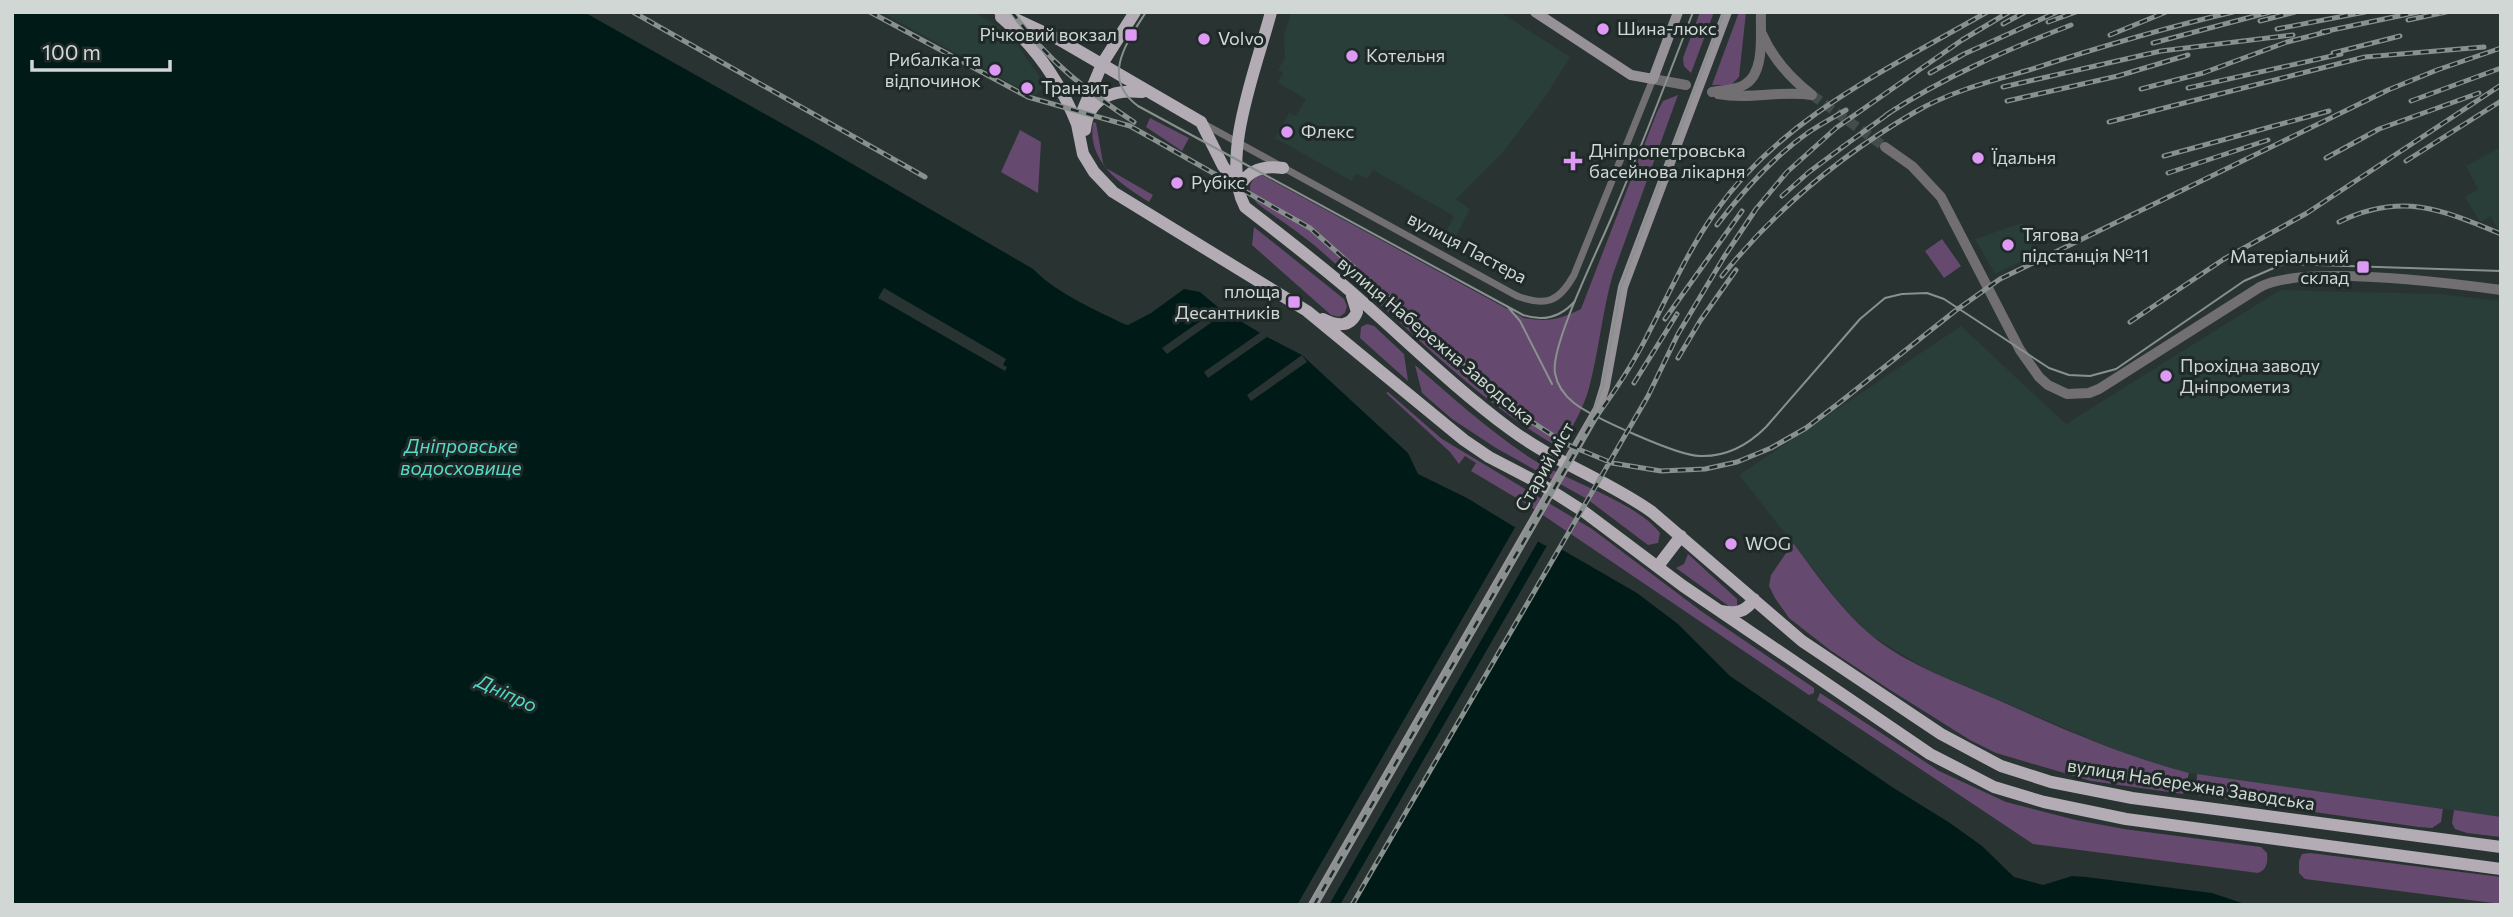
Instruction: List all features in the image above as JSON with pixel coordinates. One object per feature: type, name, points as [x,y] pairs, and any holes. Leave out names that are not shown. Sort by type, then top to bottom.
[{"type":"main road","points":[[998,12],[1060,40],[1201,122],[1223,166],[1239,188]]},
{"type":"main road","points":[[998,12],[1044,62],[1064,92],[1077,124],[1083,154],[1094,172],[1113,192],[1307,311],[1334,324],[1348,323],[1354,319],[1357,312],[1349,290]]},
{"type":"main road","points":[[1077,124],[1102,64],[1135,12]]},
{"type":"main road","points":[[1239,188],[1237,142],[1271,12]]},
{"type":"main road","points":[[1535,12],[1631,75],[1653,79]]},
{"type":"main road","name":"вулиця Пастера","points":[[1653,79],[1678,12]]},
{"type":"main road","name":"Старий міст","points":[[1313,905],[1590,425],[1605,386],[1623,287],[1727,12]]},
{"type":"main road","points":[[1083,154],[1086,124],[1100,99],[1123,90],[1146,92]]},
{"type":"main road","points":[[1239,188],[1242,180],[1256,170],[1264,167],[1283,168]]},
{"type":"main road","name":"вулиця Набережна Заводська","points":[[1239,188],[1245,207],[1349,290],[1410,346],[1510,430],[1552,457],[1638,501],[1802,640],[1932,728],[1982,757],[2025,775],[2132,798],[2501,847]]},
{"type":"main road","points":[[1307,311],[1464,440],[1583,511],[1718,610],[1930,754],[1971,776],[2017,795],[2085,812],[2501,869]]},
{"type":"main road","points":[[1658,566],[1681,536]]},
{"type":"main road","points":[[1718,610],[1740,612],[1754,599]]},
{"type":"street","points":[[1761,12],[1758,65],[1751,80],[1737,88],[1712,92],[1748,97],[1794,93],[1812,95],[1784,69],[1769,50],[1761,31]]},
{"type":"street","name":"вулиця Пастера","points":[[1201,122],[1517,296],[1531,302],[1545,302],[1557,297],[1567,288],[1574,275],[1653,79]]},
{"type":"street","points":[[1653,79],[1686,85]]},
{"type":"street","points":[[1885,147],[1912,166],[1941,197],[2025,359],[2048,385],[2067,394],[2078,395],[2099,389],[2260,287],[2277,280],[2384,278],[2501,290]]},
{"type":"shaded area","points":[[881,12],[973,12],[1000,27],[1013,39],[1039,76],[1041,90],[1034,96]]},
{"type":"shaded area","points":[[1291,12],[1500,12],[1570,57],[1545,97],[1503,152],[1456,199],[1470,209],[1456,236],[1446,232],[1454,216],[1373,170],[1367,179],[1356,174],[1352,181],[1275,138],[1289,113],[1296,116],[1306,99],[1278,83],[1283,73],[1278,70],[1285,58],[1284,36]]},
{"type":"shaded area","points":[[1700,12],[1714,12],[1691,73],[1684,66],[1683,58]]},
{"type":"shaded area","points":[[1739,12],[1746,12],[1739,77],[1731,85],[1712,85]]},
{"type":"shaded area","points":[[1678,95],[1613,274],[1586,396],[1560,448],[1527,428],[1466,382],[1314,245],[1258,204],[1250,188],[1252,181],[1260,174],[1524,318],[1559,318],[1581,309],[1657,112],[1663,101]]},
{"type":"shaded area","points":[[1150,118],[1189,138],[1182,151],[1146,127]]},
{"type":"shaded area","points":[[1093,122],[1096,123],[1105,167],[1095,149]]},
{"type":"shaded area","points":[[1020,130],[1041,142],[1038,193],[1001,172]]},
{"type":"shaded area","points":[[2501,147],[2501,236],[2491,216],[2480,222],[2465,197],[2478,189],[2466,166]]},
{"type":"shaded area","points":[[1106,168],[1153,195],[1149,202],[1127,187]]},
{"type":"shaded area","points":[[2022,223],[2028,229],[2033,256],[1995,274],[1975,239]]},
{"type":"shaded area","points":[[1254,227],[1344,299],[1347,306],[1345,313],[1339,317],[1331,315],[1252,245]]},
{"type":"shaded area","points":[[1942,239],[1961,266],[1944,278],[1925,251]]},
{"type":"shaded area","points":[[2280,290],[2438,294],[2501,301],[2501,817],[2189,773],[2140,760],[1930,671],[1872,636],[1843,607],[1739,475],[1961,326],[2066,424]]},
{"type":"shaded area","points":[[1367,324],[1374,326],[1404,354],[1408,381],[1360,338],[1361,327]]},
{"type":"shaded area","points":[[1415,365],[1529,457],[1635,511],[1660,533],[1658,543],[1648,545],[1587,499],[1496,448],[1452,419],[1422,393]]},
{"type":"shaded area","points":[[1386,393],[1442,439],[1592,529],[1701,611],[1814,688],[1814,693],[1809,695],[1528,505],[1471,471],[1476,463],[1465,456],[1459,464],[1450,452]]},
{"type":"shaded area","points":[[1793,543],[1850,615],[1886,647],[1934,673],[2070,731],[2116,750],[2189,773],[2183,794],[2091,781],[1996,753],[1970,740],[1887,688],[1830,650],[1789,618],[1775,598],[1769,586],[1771,575]]},
{"type":"shaded area","points":[[1688,554],[1737,599],[1737,606],[1730,607],[1676,568],[1684,564]]},
{"type":"shaded area","points":[[1820,693],[1939,771],[2006,802],[2124,829],[2261,847],[2267,853],[2266,865],[2258,873],[2033,844],[1817,700]]},
{"type":"shaded area","points":[[2197,774],[2443,809],[2441,822],[2432,828],[2419,827],[2196,795]]},
{"type":"shaded area","points":[[2454,810],[2501,817],[2501,837],[2455,829],[2452,823]]},
{"type":"shaded area","points":[[2302,854],[2501,877],[2501,904],[2305,879],[2299,873],[2299,861]]},
{"type":"water","name":"Дніпровське водосховище","points":[[12,12],[584,12],[1033,269],[1076,300],[1124,324],[1128,325],[1151,313],[1184,289],[1200,292],[1219,308],[1302,355],[1408,453],[1418,474],[1467,498],[1544,545],[1561,549],[1637,593],[1678,624],[1730,676],[1892,787],[1950,823],[1982,846],[2014,877],[2043,885],[2072,876],[2086,877],[2212,893],[2248,905],[12,905]]},
{"type":"pier","points":[[884,288],[1006,359],[1003,365],[1007,367],[1005,371],[878,298]]},
{"type":"pier","points":[[1219,308],[1226,312],[1167,354],[1162,348]]},
{"type":"pier","points":[[1261,332],[1267,337],[1208,378],[1204,372]]},
{"type":"pier","points":[[1302,355],[1307,362],[1251,401],[1247,395]]},
{"type":"pier","points":[[1517,524],[1540,538],[1329,905],[1297,905]]},
{"type":"pier","points":[[1549,542],[1562,546],[1355,905],[1340,905]]},
{"type":"tunnel","points":[[1812,95],[1885,147]]},
{"type":"tram line","points":[[1146,12],[1125,48],[1119,72],[1127,95],[1138,106],[1523,315],[1552,317],[1575,301]]},
{"type":"tram line","points":[[1693,12],[1634,164],[1577,295],[1560,341],[1555,373],[1557,382],[1574,403],[1616,426],[1674,450],[1710,456],[1736,449],[1752,439],[1766,427],[1860,319],[1885,298],[1902,294],[1927,293],[1944,299],[2049,368],[2069,375],[2090,376],[2116,369],[2244,281],[2283,264],[2501,271]]},
{"type":"tram line","points":[[1311,905],[1592,416],[1603,386],[1621,287],[1724,12]]},
{"type":"tram line","points":[[1507,306],[1520,321],[1552,384]]},
{"type":"railway","points":[[633,12],[925,177]]},
{"type":"railway","points":[[870,12],[1028,97],[1130,126],[1310,228],[1512,409],[1566,444],[1612,463],[1661,471],[1705,469],[1737,462],[1771,448],[1806,428],[2000,279],[2388,90],[2501,48]]},
{"type":"railway","points":[[1012,12],[1053,60],[1099,98],[1134,122]]},
{"type":"railway","points":[[1314,905],[1593,421],[1635,358],[1688,257],[1716,211],[1743,178],[1805,121],[1876,75],[1987,12]]},
{"type":"railway","points":[[1352,905],[1648,396],[1678,334],[1756,209],[1787,172],[1836,128],[1962,40],[2009,12]]},
{"type":"railway","points":[[2003,24],[2025,12]]},
{"type":"railway","points":[[1930,73],[1964,54],[2057,12]]},
{"type":"railway","points":[[2048,22],[2076,12]]},
{"type":"railway","points":[[2110,35],[2166,12]]},
{"type":"railway","points":[[1722,276],[1765,228],[1811,185],[1861,146],[1928,105],[1970,88],[2079,54],[2233,12]]},
{"type":"railway","points":[[2153,43],[2270,12]]},
{"type":"railway","points":[[2260,21],[2295,12]]},
{"type":"railway","points":[[2277,29],[2365,12]]},
{"type":"railway","points":[[2322,32],[2418,12]]},
{"type":"railway","points":[[2408,20],[2446,12]]},
{"type":"railway","points":[[1886,115],[1930,88],[1976,65],[2071,25]]},
{"type":"railway","points":[[2141,89],[2203,73],[2287,42],[2330,31]]},
{"type":"railway","points":[[2003,87],[2161,51],[2293,35]]},
{"type":"railway","points":[[2333,53],[2400,36]]},
{"type":"railway","points":[[2109,122],[2365,57],[2484,47]]},
{"type":"railway","points":[[2188,88],[2341,54]]},
{"type":"railway","points":[[2007,101],[2118,76],[2188,55]]},
{"type":"railway","points":[[2411,101],[2501,68]]},
{"type":"railway","points":[[2130,322],[2224,259],[2307,213],[2501,85]]},
{"type":"railway","points":[[2326,158],[2379,129],[2479,93]]},
{"type":"railway","points":[[2406,161],[2501,101]]},
{"type":"railway","points":[[1841,148],[1895,109]]},
{"type":"railway","points":[[1717,225],[1748,187],[1783,152],[1809,132],[1846,110]]},
{"type":"railway","points":[[2164,156],[2329,111]]},
{"type":"railway","points":[[2168,173],[2268,140]]},
{"type":"railway","points":[[1782,196],[1848,143]]},
{"type":"railway","points":[[2339,222],[2382,208],[2421,207],[2459,217],[2501,234]]},
{"type":"railway","points":[[1665,319],[1742,211]]},
{"type":"railway","points":[[1678,358],[1736,270]]},
{"type":"railway","points":[[1634,383],[1677,314]]},
{"type":"place","name":"Шина-люкс","points":[[1603,29]]},
{"type":"place","name":"Річковий вокзал","points":[[1131,35]]},
{"type":"place","name":"Volvo","points":[[1204,39]]},
{"type":"place","name":"Котельня","points":[[1352,56]]},
{"type":"place","name":"Рибалка та відпочинок","points":[[995,70]]},
{"type":"place","name":"Транзит","points":[[1027,88]]},
{"type":"place","name":"Флекс","points":[[1287,132]]},
{"type":"place","name":"Їдальня","points":[[1978,158]]},
{"type":"place","name":"Дніпропетровська басейнова лікарня","points":[[1573,161]]},
{"type":"place","name":"Рубікс","points":[[1177,183]]},
{"type":"place","name":"Тягова пiдстанцiя №11","points":[[2008,245]]},
{"type":"place","name":"Матеріальний склад","points":[[2363,267]]},
{"type":"place","name":"площа Десантників","points":[[1294,302]]},
{"type":"place","name":"Прохідна заводу Дніпрометиз","points":[[2166,376]]},
{"type":"place","name":"WOG","points":[[1731,544]]},
{"type":"water label","name":"Дніпро","points":[[507,693]]}]
